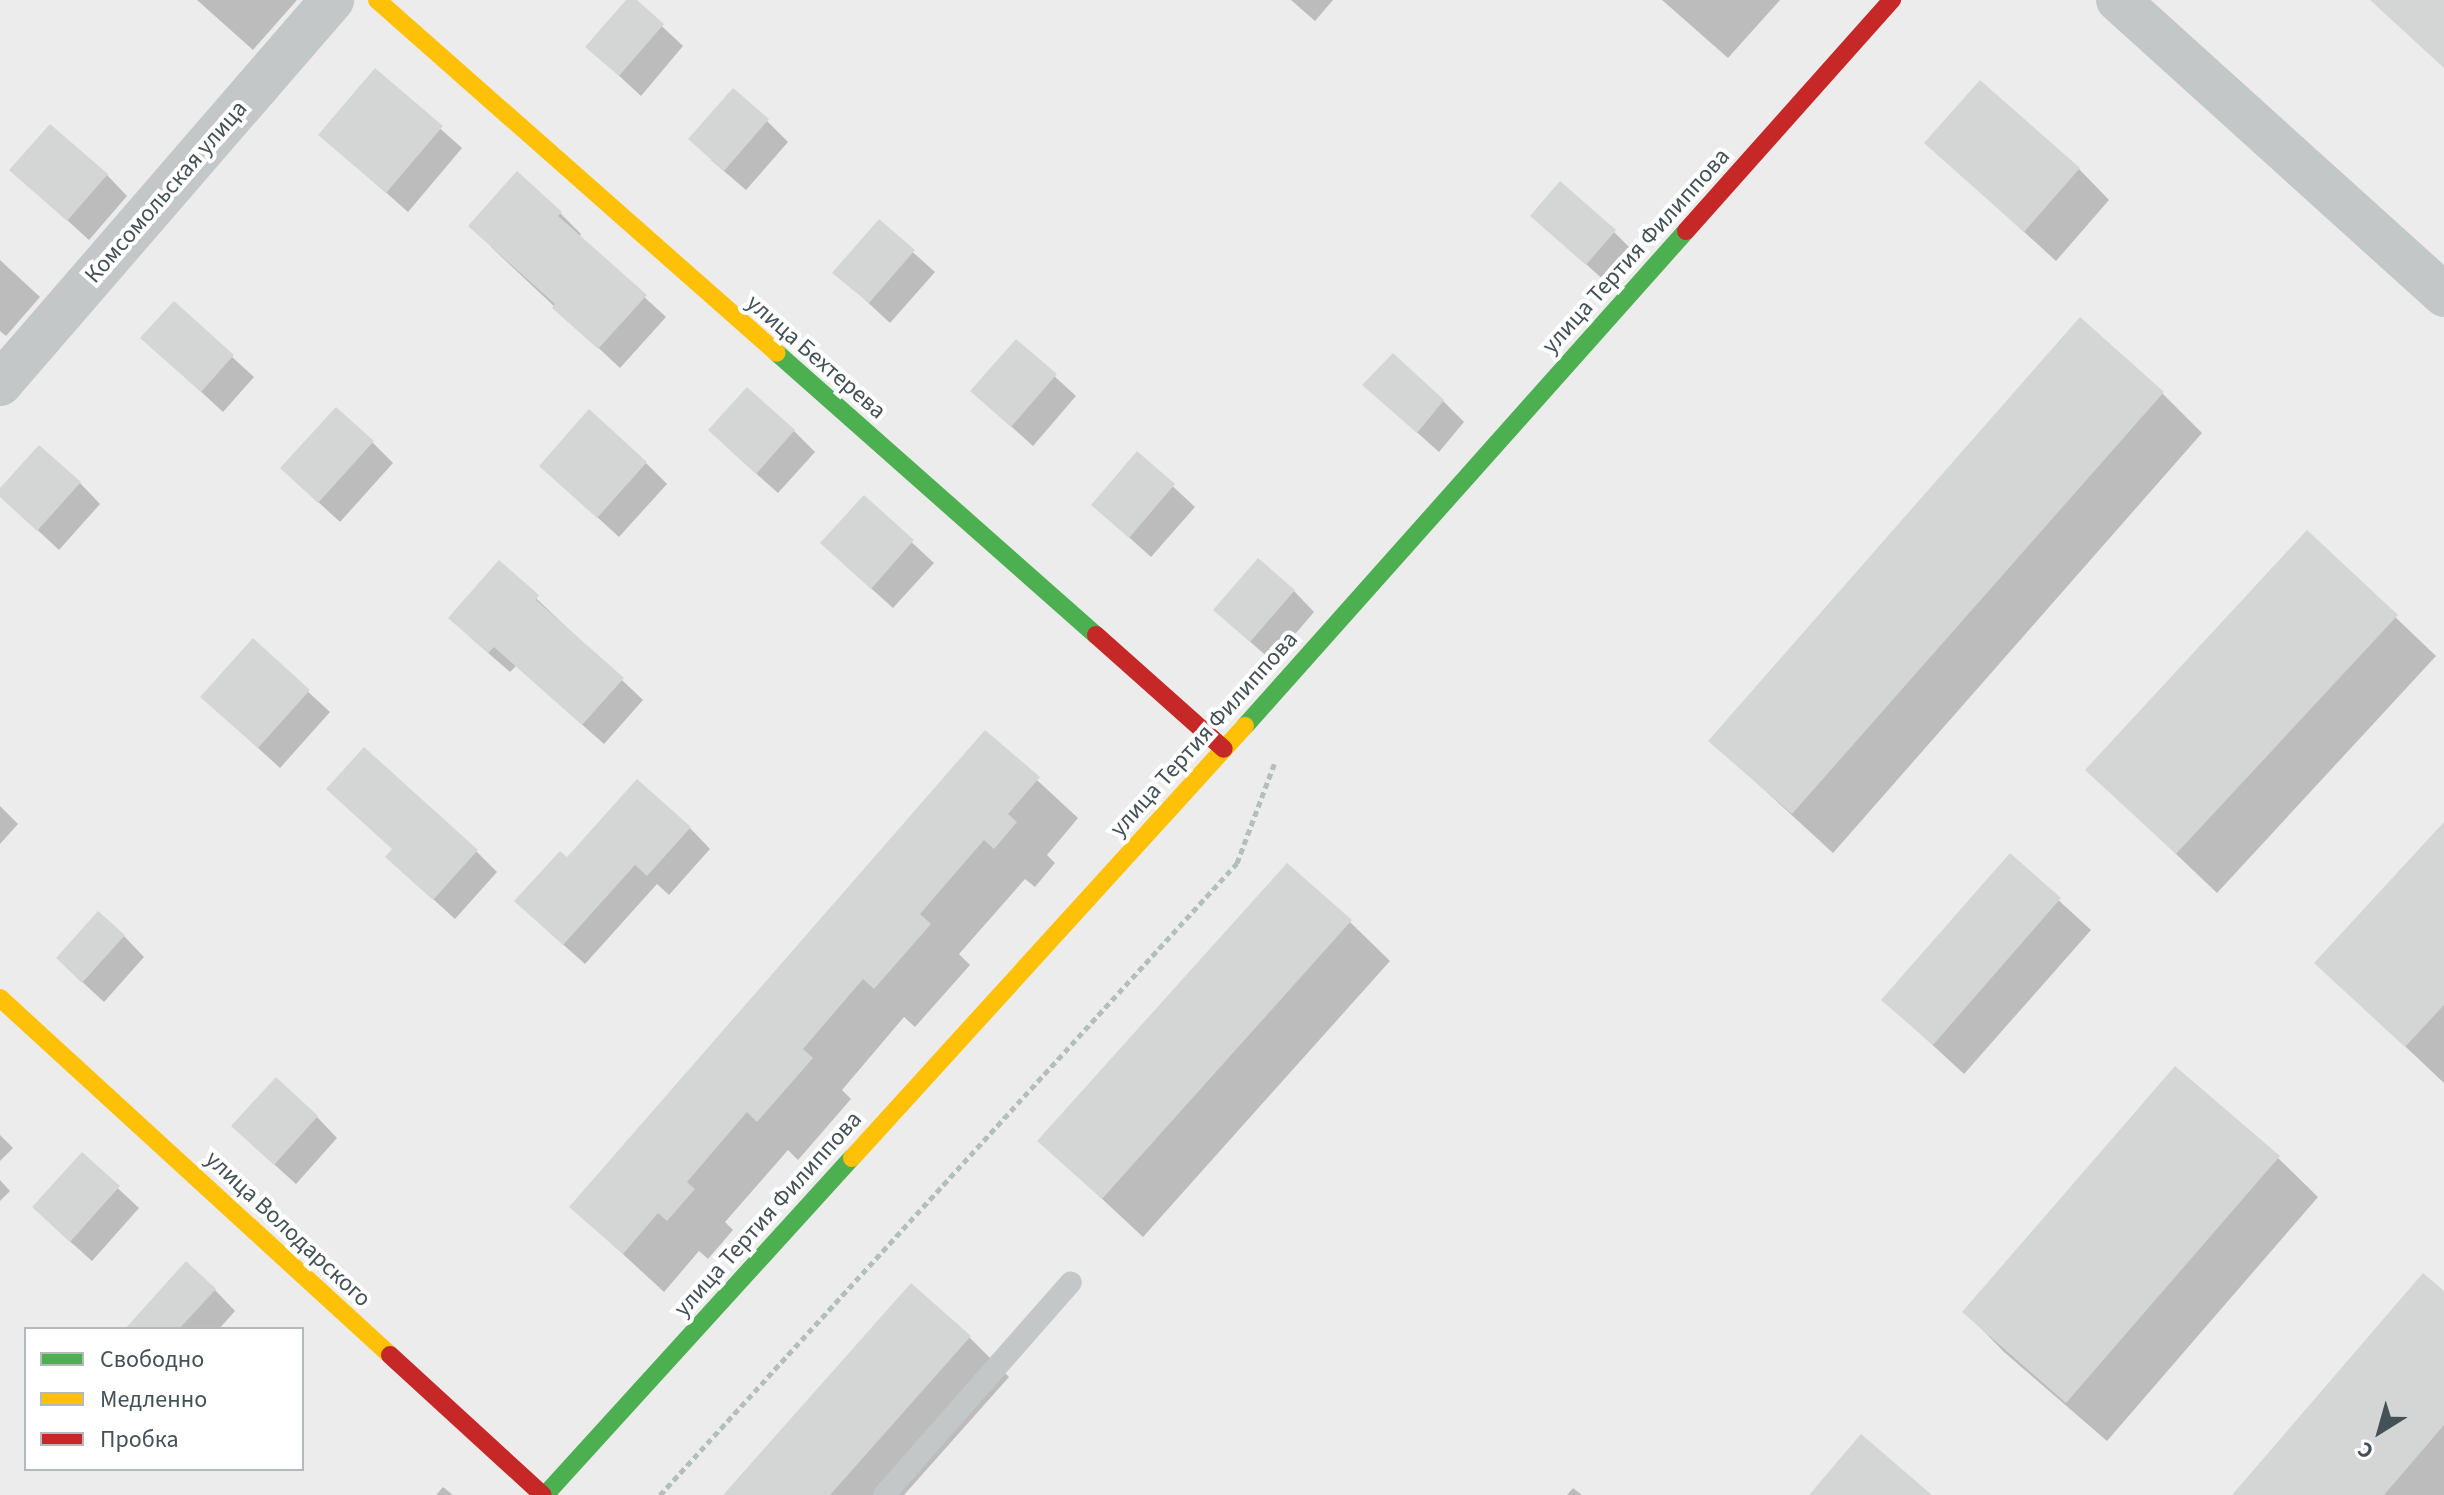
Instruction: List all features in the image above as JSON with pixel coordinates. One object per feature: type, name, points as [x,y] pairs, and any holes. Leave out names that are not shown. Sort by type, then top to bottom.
[{"type":"street","name":"Комсомольская улица","points":[[0,384],[332,0]]},
{"type":"street","name":"улица Бехтерева","points":[[377,0],[1224,749]]},
{"type":"street","name":"улица Тертия Филиппова","points":[[544,1495],[1224,749],[1892,0]]},
{"type":"street","points":[[2118,0],[2444,295]]},
{"type":"street","name":"улица Володарского","points":[[0,998],[544,1495]]},
{"type":"lane","points":[[884,1495],[1071,1282]]},
{"type":"path","points":[[660,1495],[1237,863],[1280,750]]},
{"type":"building","points":[[626,0],[637,0],[664,24],[619,76],[585,47]]},
{"type":"building","points":[[2370,0],[2444,0],[2444,68]]},
{"type":"building","points":[[375,68],[443,126],[386,193],[318,135]]},
{"type":"building","points":[[1980,80],[2080,168],[2024,232],[1924,143]]},
{"type":"building","points":[[733,88],[769,119],[724,171],[688,139]]},
{"type":"building","points":[[50,124],[108,174],[67,221],[9,170]]},
{"type":"building","points":[[517,171],[562,212],[558,216],[647,295],[598,349],[552,308],[555,304],[468,226]]},
{"type":"building","points":[[1560,181],[1616,230],[1586,265],[1530,216]]},
{"type":"building","points":[[879,219],[915,250],[869,303],[832,273]]},
{"type":"building","points":[[174,301],[234,355],[201,392],[140,338]]},
{"type":"building","points":[[2080,317],[2164,392],[1792,814],[1708,741]]},
{"type":"building","points":[[1016,339],[1057,374],[1011,427],[970,391]]},
{"type":"building","points":[[1393,353],[1444,400],[1417,433],[1362,385]]},
{"type":"building","points":[[747,387],[795,430],[756,474],[708,430]]},
{"type":"building","points":[[336,407],[374,441],[318,503],[280,468]]},
{"type":"building","points":[[589,409],[647,462],[597,518],[539,466]]},
{"type":"building","points":[[39,445],[81,482],[37,531],[0,497],[0,488]]},
{"type":"building","points":[[1137,451],[1175,484],[1129,538],[1091,505]]},
{"type":"building","points":[[864,495],[914,540],[871,589],[820,543]]},
{"type":"building","points":[[2307,530],[2398,615],[2176,854],[2085,770]]},
{"type":"building","points":[[1258,558],[1295,590],[1250,642],[1213,610]]},
{"type":"building","points":[[499,560],[539,595],[536,600],[624,678],[582,725],[494,647],[488,653],[448,618]]},
{"type":"building","points":[[253,638],[310,690],[258,748],[200,697]]},
{"type":"building","points":[[985,730],[1040,777],[1008,814],[1017,822],[994,849],[984,840],[920,914],[931,924],[874,989],[863,979],[803,1049],[813,1058],[757,1122],[747,1112],[687,1182],[695,1189],[667,1221],[658,1213],[623,1254],[569,1207]]},
{"type":"building","points":[[364,747],[478,850],[433,900],[385,857],[392,849],[326,789]]},
{"type":"building","points":[[637,779],[691,827],[647,876],[635,865],[563,945],[514,901],[560,851],[567,857]]},
{"type":"building","points":[[2444,822],[2444,1005],[2405,1047],[2314,963]]},
{"type":"building","points":[[2010,853],[2061,898],[1933,1045],[1881,1000]]},
{"type":"building","points":[[1287,863],[1352,920],[1102,1199],[1037,1141]]},
{"type":"building","points":[[98,911],[125,935],[82,983],[56,958]]},
{"type":"building","points":[[2175,1066],[2280,1156],[2066,1403],[1962,1312]]},
{"type":"building","points":[[276,1077],[318,1116],[274,1165],[231,1126]]},
{"type":"building","points":[[82,1152],[120,1186],[70,1242],[32,1207]]},
{"type":"building","points":[[186,1261],[216,1289],[181,1327],[127,1327]]},
{"type":"building","points":[[2423,1273],[2444,1291],[2444,1425],[2384,1495],[2232,1495]]},
{"type":"building","points":[[911,1283],[971,1336],[830,1495],[723,1495]]},
{"type":"building","points":[[1861,1434],[1932,1495],[1809,1495]]},
{"type":"traffic: fast","points":[[1245,726],[1686,231]]},
{"type":"traffic: fast","points":[[777,353],[1096,635]]},
{"type":"traffic: fast","points":[[545,1495],[852,1158]]},
{"type":"traffic: slow","points":[[377,0],[777,353]]},
{"type":"traffic: slow","points":[[852,1158],[1245,726]]},
{"type":"traffic: slow","points":[[0,998],[390,1355]]},
{"type":"traffic: jam","points":[[1686,231],[1892,0]]},
{"type":"traffic: jam","points":[[1096,635],[1224,749]]},
{"type":"traffic: jam","points":[[390,1355],[543,1495]]}]
